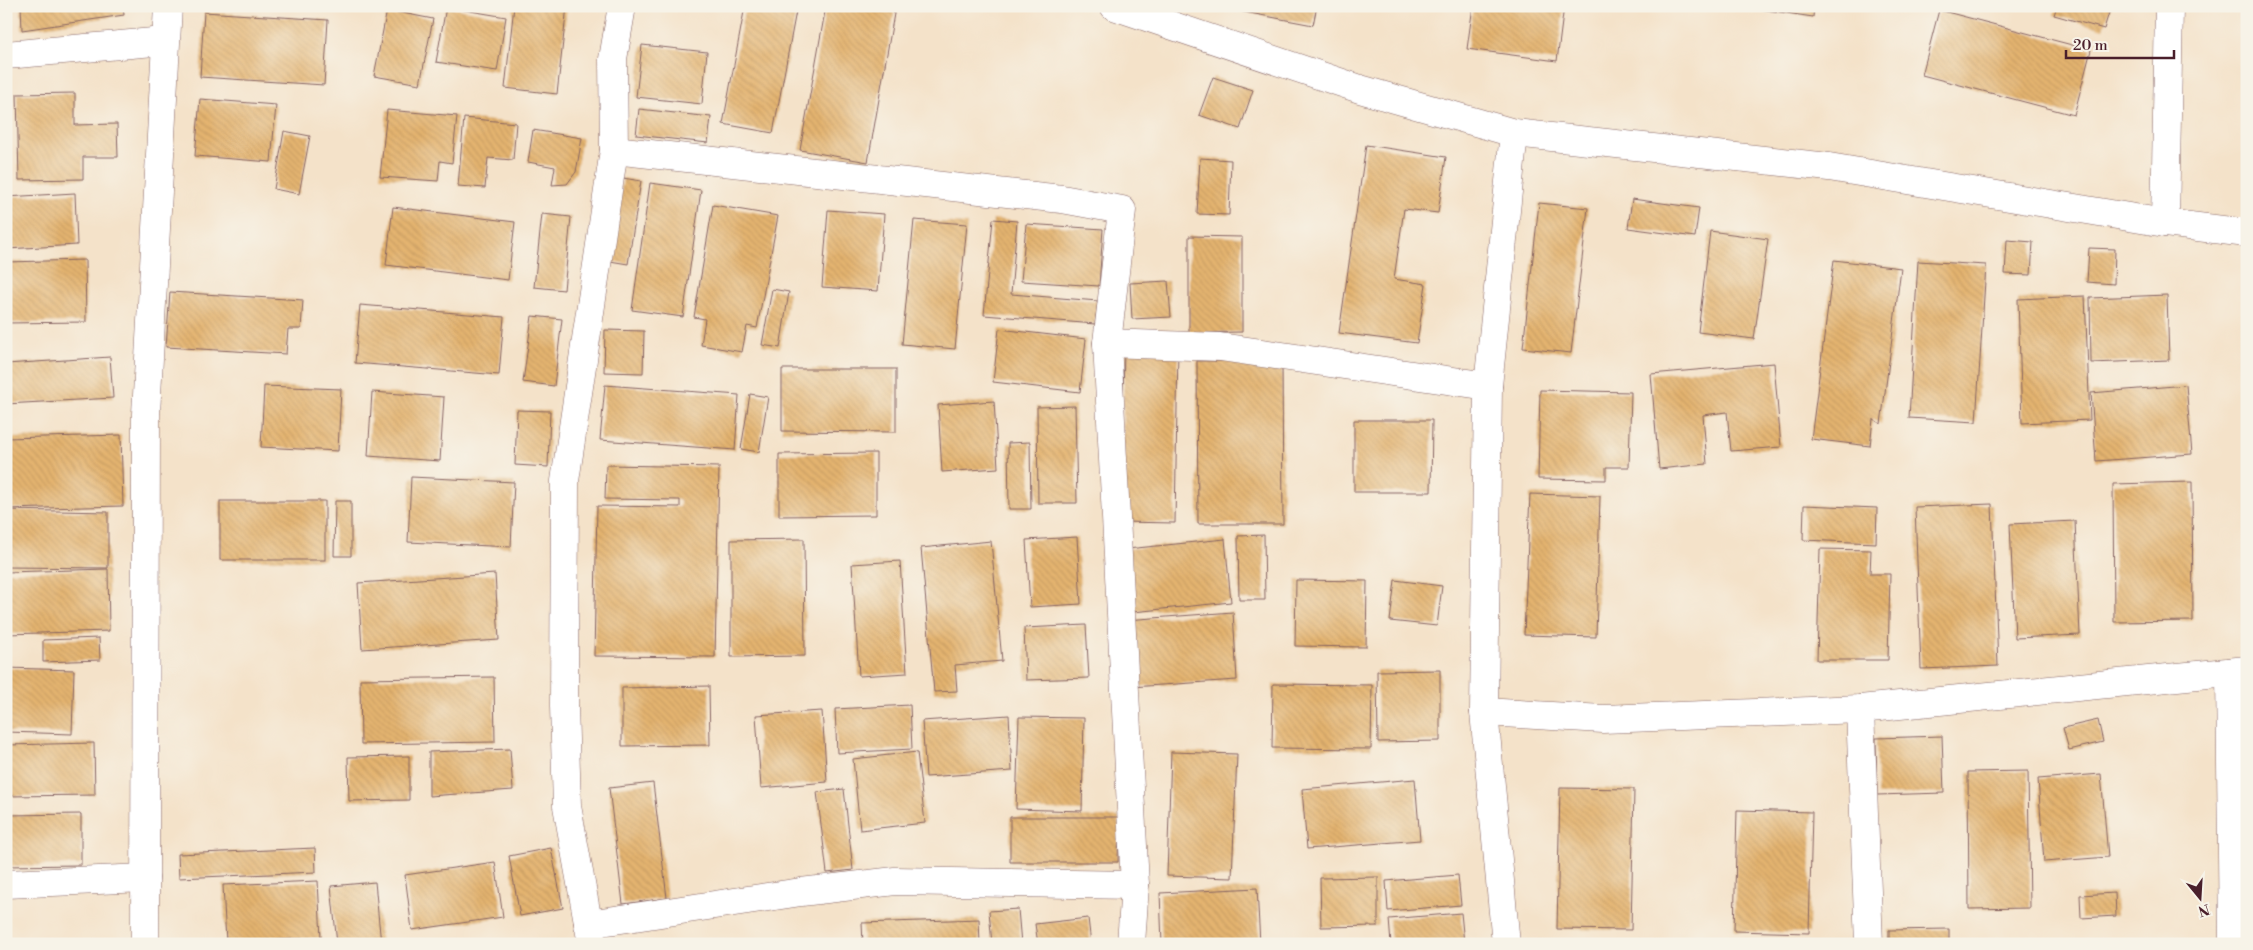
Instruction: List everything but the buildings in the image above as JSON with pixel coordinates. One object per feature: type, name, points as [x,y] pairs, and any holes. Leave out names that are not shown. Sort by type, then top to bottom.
[{"type":"street","points":[[144,944],[146,414],[168,6]]},
{"type":"street","points":[[622,6],[613,59],[614,150],[565,481],[564,706],[567,806],[590,934],[801,892],[895,881],[1136,885]]},
{"type":"street","points":[[1114,6],[1360,89],[1514,133],[1829,166],[2165,223],[2247,233]]},
{"type":"street","points":[[2165,223],[2169,6]]},
{"type":"street","points":[[6,55],[165,41]]},
{"type":"street","points":[[1506,944],[1484,712],[1488,386],[1514,133]]},
{"type":"street","points":[[614,150],[1062,198],[1122,210],[1106,343],[1136,885],[1131,944]]},
{"type":"street","points":[[1106,343],[1220,347],[1488,386]]},
{"type":"street","points":[[1484,712],[1603,719],[1860,709],[2239,671],[2233,944]]},
{"type":"street","points":[[1860,709],[1869,944]]},
{"type":"street","points":[[6,884],[145,878]]}]
